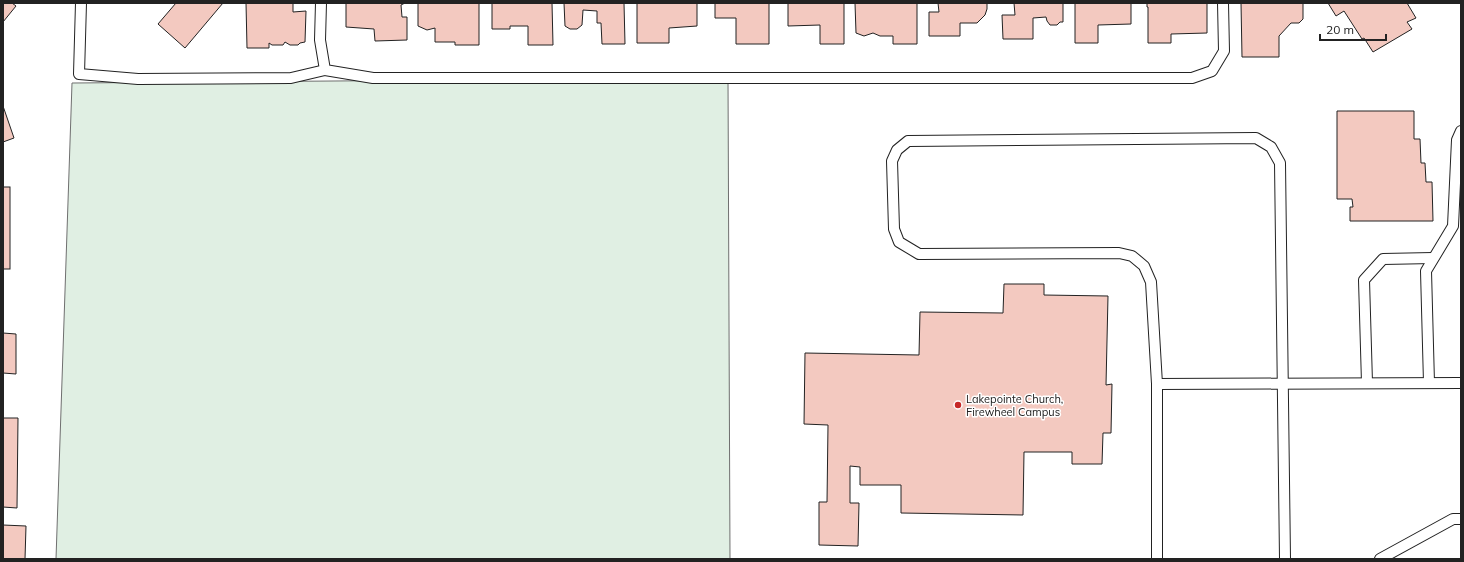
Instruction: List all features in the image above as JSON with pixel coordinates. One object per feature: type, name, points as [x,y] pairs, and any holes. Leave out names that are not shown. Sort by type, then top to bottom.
[{"type":"lane","points":[[81,3],[79,74],[138,79],[291,78],[325,70],[373,78],[1192,78],[1212,70],[1224,52],[1223,3]]},
{"type":"lane","points":[[321,3],[320,40],[325,70]]},
{"type":"lane","points":[[1429,383],[1426,271],[1453,226],[1457,140],[1461,131]]},
{"type":"lane","points":[[1157,559],[1157,384],[1151,282],[1144,266],[1132,256],[1119,253],[919,254],[899,242],[894,229],[892,161],[896,150],[908,141],[1256,138],[1270,147],[1280,163],[1282,384],[1286,559]]},
{"type":"lane","points":[[1367,383],[1364,280],[1383,259],[1433,258]]},
{"type":"lane","points":[[1157,384],[1461,383]]},
{"type":"lane","points":[[1380,559],[1453,519],[1461,519]]},
{"type":"green space","points":[[728,78],[730,559],[56,559],[72,83]]},
{"type":"building","points":[[3,3],[12,3],[16,6],[3,22]]},
{"type":"building","points":[[176,3],[223,3],[185,48],[158,24]]},
{"type":"building","points":[[246,3],[293,3],[293,12],[306,11],[305,42],[298,45],[290,45],[285,42],[283,45],[272,45],[269,43],[269,48],[247,48]]},
{"type":"building","points":[[346,3],[405,3],[401,5],[402,17],[407,17],[407,40],[375,41],[374,29],[346,27]]},
{"type":"building","points":[[418,3],[479,3],[479,45],[455,45],[455,42],[435,42],[435,28],[427,30],[418,26]]},
{"type":"building","points":[[492,3],[552,3],[553,45],[528,45],[528,26],[510,26],[510,29],[492,29]]},
{"type":"building","points":[[564,3],[624,3],[625,44],[602,44],[601,23],[597,23],[597,11],[583,10],[582,25],[577,29],[570,29],[565,26]]},
{"type":"building","points":[[637,3],[697,3],[697,26],[669,28],[669,43],[637,43]]},
{"type":"building","points":[[715,3],[769,3],[769,44],[736,44],[736,18],[715,18]]},
{"type":"building","points":[[788,3],[844,3],[844,44],[820,44],[820,25],[788,26]]},
{"type":"building","points":[[855,3],[917,3],[917,44],[893,44],[893,36],[880,36],[873,33],[864,36],[856,33]]},
{"type":"building","points":[[938,3],[987,3],[987,9],[985,15],[977,23],[960,23],[960,36],[929,36],[929,12],[939,12]]},
{"type":"building","points":[[1014,3],[1063,3],[1063,22],[1060,22],[1057,25],[1050,25],[1046,17],[1033,18],[1033,39],[1003,39],[1002,15],[1015,15]]},
{"type":"building","points":[[1075,3],[1131,3],[1131,24],[1098,25],[1098,43],[1075,43]]},
{"type":"building","points":[[1147,3],[1207,3],[1207,33],[1171,34],[1171,43],[1148,43]]},
{"type":"building","points":[[1241,3],[1303,3],[1303,19],[1299,23],[1291,23],[1279,36],[1279,57],[1242,57]]},
{"type":"building","points":[[1328,3],[1407,3],[1416,18],[1407,22],[1412,29],[1373,52],[1364,38],[1362,39],[1344,11],[1336,16]]},
{"type":"building","points":[[3,106],[14,138],[3,142]]},
{"type":"building","points":[[1337,111],[1414,111],[1414,139],[1420,139],[1421,163],[1425,163],[1426,182],[1432,182],[1433,221],[1350,221],[1350,207],[1353,207],[1352,199],[1337,199]]},
{"type":"building","points":[[3,187],[10,187],[10,269],[3,269]]},
{"type":"building","name":"Lakepointe Church, Firewheel Campus","points":[[1004,284],[1044,284],[1044,295],[1108,296],[1106,385],[1112,384],[1111,433],[1103,433],[1102,464],[1072,464],[1072,452],[1024,452],[1023,515],[901,513],[901,485],[860,485],[860,467],[850,466],[850,503],[859,503],[858,546],[819,545],[819,502],[827,502],[828,425],[804,424],[805,353],[919,355],[920,312],[1003,313]]},
{"type":"building","points":[[3,333],[16,334],[16,374],[3,373]]},
{"type":"building","points":[[3,418],[18,418],[17,508],[3,507]]},
{"type":"building","points":[[3,525],[26,526],[25,559],[3,559]]},
{"type":"place","name":"Lakepointe Church, Firewheel Campus","points":[[958,405]]}]
